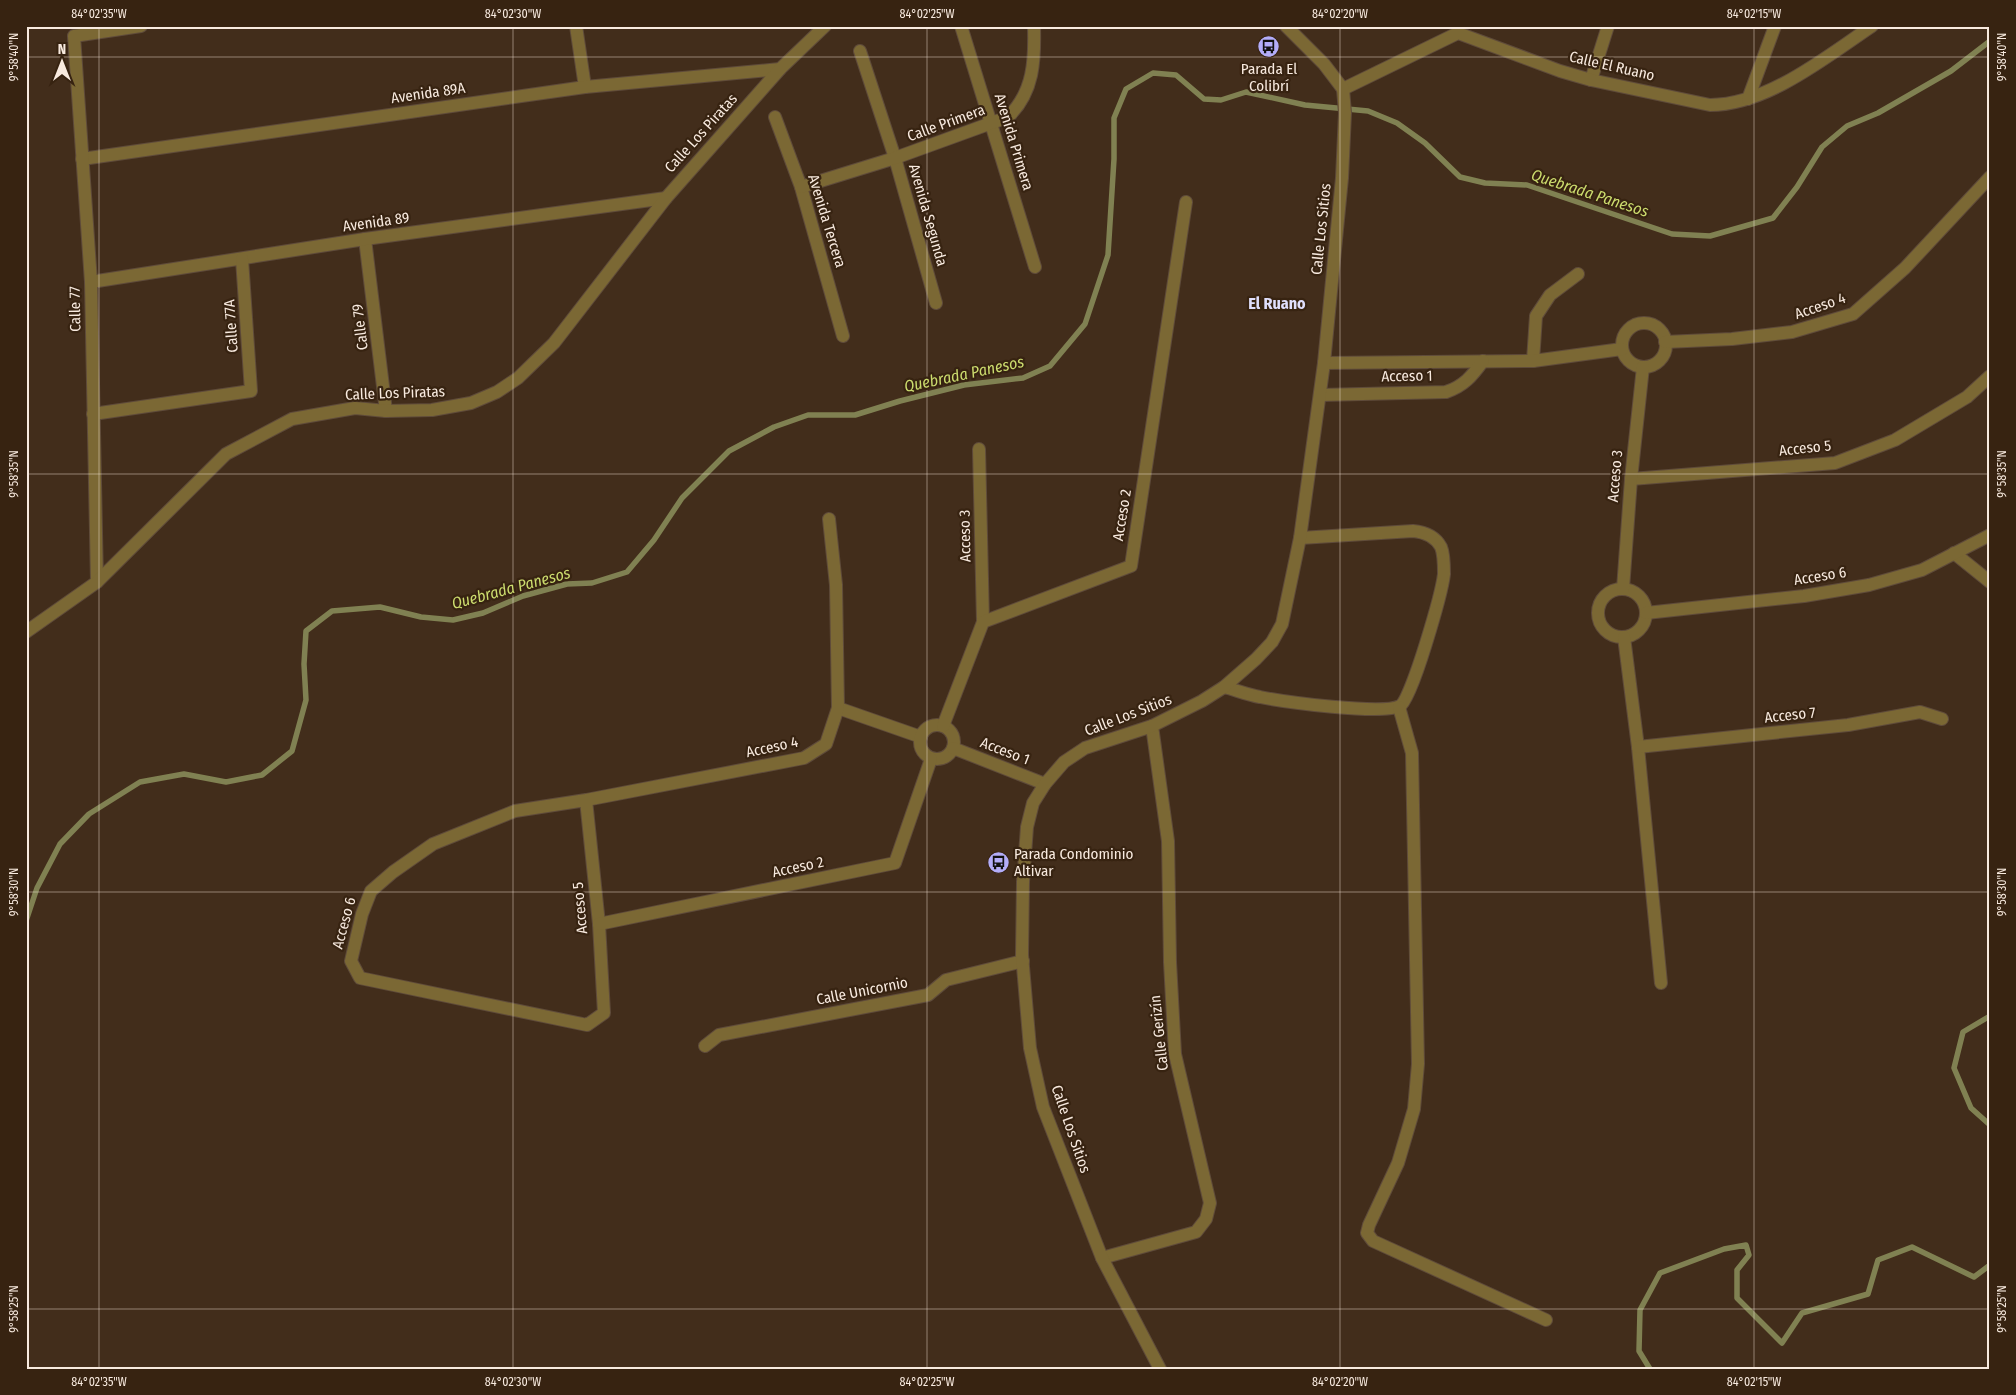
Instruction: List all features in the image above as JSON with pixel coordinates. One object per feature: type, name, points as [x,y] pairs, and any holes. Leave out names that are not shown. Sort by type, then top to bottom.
[{"type":"street","name":"Calle 77","points":[[97,582],[91,282],[74,36],[141,26]]},
{"type":"street","points":[[576,26],[585,87]]},
{"type":"street","name":"Calle Los Piratas","points":[[26,632],[97,582],[226,454],[292,419],[355,408],[386,411],[432,410],[471,403],[498,392],[518,378],[554,343],[666,198],[780,70],[825,26]]},
{"type":"street","name":"Avenida Primera","points":[[961,26],[1035,267]]},
{"type":"street","name":"Calle Primera","points":[[801,187],[895,158],[1008,117],[1018,108],[1027,93],[1032,76],[1035,56],[1034,26]]},
{"type":"street","points":[[1286,26],[1324,64],[1343,89]]},
{"type":"street","points":[[1591,80],[1608,26]]},
{"type":"street","points":[[1748,99],[1774,26]]},
{"type":"street","name":"Calle El Ruano","points":[[1343,89],[1459,30],[1538,64],[1591,80],[1710,105],[1726,105],[1748,99],[1778,85],[1808,68],[1872,26]]},
{"type":"street","name":"Avenida Segunda","points":[[860,51],[895,158],[936,303]]},
{"type":"street","name":"Avenida 89A","points":[[82,159],[585,87],[780,70]]},
{"type":"street","name":"Calle Los Sitios","points":[[1160,1369],[1102,1258],[1043,1107],[1030,1048],[1023,961],[1023,882],[1027,827],[1034,803],[1045,784],[1064,762],[1085,748],[1152,726],[1202,701],[1224,687],[1256,659],[1272,642],[1282,624],[1300,538],[1324,363],[1342,178],[1345,113],[1343,89]]},
{"type":"street","name":"Avenida Tercera","points":[[775,117],[801,187],[843,336]]},
{"type":"street","name":"Acceso 4","points":[[1665,342],[1732,339],[1792,332],[1853,314],[1905,268],[1990,177]]},
{"type":"street","name":"Avenida 89","points":[[91,282],[366,239],[666,198]]},
{"type":"street","name":"Acceso 2","points":[[983,622],[1131,566],[1186,202]]},
{"type":"street","name":"Calle 79","points":[[366,239],[386,411]]},
{"type":"street","name":"Calle 77A","points":[[93,414],[251,391],[242,258]]},
{"type":"street","points":[[1532,361],[1536,316],[1550,295],[1578,274]]},
{"type":"street","points":[[1644,323],[1658,329],[1665,342],[1665,350],[1657,363],[1651,366],[1643,367],[1629,362],[1622,349],[1622,341],[1630,328],[1644,323]]},
{"type":"street","name":"Acceso 1","points":[[1324,363],[1532,361],[1622,349]]},
{"type":"street","name":"Acceso 1","points":[[1320,395],[1446,392],[1459,388],[1471,378],[1483,361]]},
{"type":"street","name":"Acceso 3","points":[[1623,589],[1631,479],[1643,367]]},
{"type":"street","name":"Acceso 5","points":[[1631,479],[1835,463],[1895,440],[1967,397],[1990,376]]},
{"type":"street","name":"Acceso 3","points":[[979,449],[983,622]]},
{"type":"street","name":"Acceso 4","points":[[586,800],[804,758],[826,744],[838,708],[836,585],[829,519]]},
{"type":"street","points":[[1224,687],[1260,697],[1367,710],[1387,710],[1399,707],[1404,703],[1424,650],[1444,574],[1441,548],[1434,539],[1423,532],[1413,531],[1300,538]]},
{"type":"street","name":"Acceso 6","points":[[1646,614],[1804,596],[1869,585],[1922,570],[1990,535]]},
{"type":"street","points":[[1954,553],[1990,582]]},
{"type":"street","points":[[1623,589],[1637,594],[1642,599],[1646,614],[1642,627],[1631,635],[1624,637],[1609,634],[1603,628],[1598,614],[1602,599],[1615,590],[1623,589]]},
{"type":"street","points":[[943,726],[983,622]]},
{"type":"street","points":[[1624,637],[1638,747],[1661,983]]},
{"type":"street","points":[[1399,707],[1412,753],[1418,1064],[1414,1109],[1398,1164],[1369,1225],[1368,1234],[1372,1241],[1546,1320]]},
{"type":"street","points":[[838,708],[920,737]]},
{"type":"street","name":"Acceso 7","points":[[1638,747],[1848,725],[1920,712],[1942,719]]},
{"type":"street","points":[[943,726],[951,732],[954,738],[953,748],[942,759],[931,759],[920,748],[920,737],[927,728],[943,726]]},
{"type":"street","name":"Calle Gerizín","points":[[1102,1258],[1196,1232],[1206,1219],[1210,1203],[1175,1054],[1170,962],[1168,841],[1152,726]]},
{"type":"street","name":"Acceso 1","points":[[953,748],[1045,784]]},
{"type":"street","name":"Acceso 2","points":[[599,924],[895,863],[931,759]]},
{"type":"street","name":"Acceso 5","points":[[586,800],[599,924],[604,1013]]},
{"type":"street","name":"Acceso 6","points":[[586,800],[515,811],[433,844],[370,891],[362,914],[351,961],[360,978],[587,1025],[604,1013]]},
{"type":"street","name":"Calle Unicornio","points":[[705,1046],[720,1035],[928,994],[946,980],[1023,961]]},
{"type":"waterway","name":"Quebrada Panesos","points":[[26,921],[37,888],[60,844],[89,814],[140,782],[184,774],[226,782],[262,775],[292,751],[306,700],[304,664],[306,631],[332,611],[380,607],[421,617],[453,620],[483,613],[523,596],[567,584],[592,583],[627,572],[654,540],[682,498],[729,451],[774,427],[808,415],[855,415],[900,401],[964,385],[1023,378],[1050,366],[1085,324],[1108,255],[1114,159],[1114,118],[1126,89],[1153,73],[1176,75],[1204,99],[1221,100],[1246,92],[1305,105],[1368,111],[1397,123],[1425,143],[1460,177],[1485,183],[1527,185],[1672,234],[1710,236],[1773,218],[1797,187],[1822,147],[1847,126],[1878,113],[1951,71],[1990,41]]},
{"type":"waterway","points":[[1990,1016],[1963,1032],[1954,1068],[1971,1108],[1990,1125]]},
{"type":"waterway","points":[[1650,1369],[1639,1351],[1640,1310],[1660,1273],[1724,1249],[1746,1245],[1749,1255],[1737,1270],[1737,1298],[1782,1343],[1802,1313],[1868,1294],[1878,1260],[1912,1247],[1974,1277],[1990,1265]]},
{"type":"place","name":"Parada El Colibrí","points":[[1269,46]]},
{"type":"place","name":"Parada Condominio Altivar","points":[[998,863]]},
{"type":"district","name":"El Ruano","points":[[1277,303]]}]
